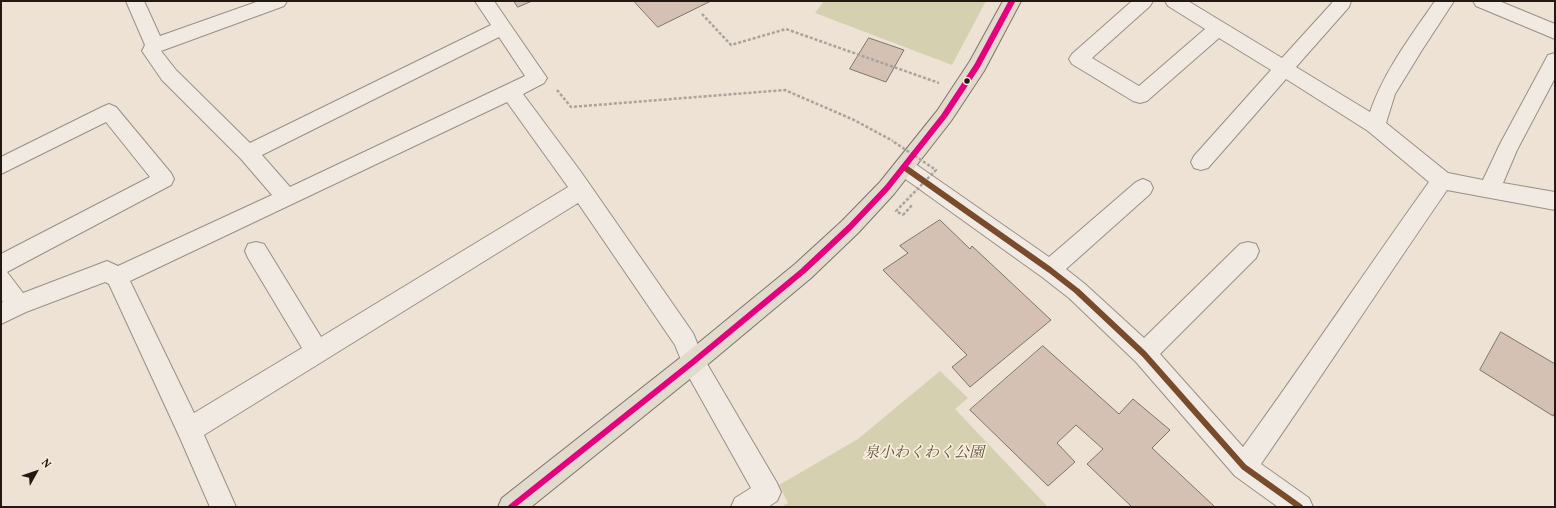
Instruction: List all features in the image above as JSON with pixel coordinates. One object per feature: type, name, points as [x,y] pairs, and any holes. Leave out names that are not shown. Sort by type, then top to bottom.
[{"type":"main road","points":[[511,507],[693,362],[803,271],[887,188],[962,91],[981,60],[1012,1]]},
{"type":"street","points":[[135,1],[155,45]]},
{"type":"street","points":[[278,1],[155,45],[151,51],[169,76],[248,153],[287,198]]},
{"type":"street","points":[[117,277],[287,198],[537,78],[501,28],[484,1]]},
{"type":"street","points":[[1144,1],[1079,59],[1140,96],[1218,28]]},
{"type":"street","points":[[1174,1],[1375,125],[1442,181],[1490,188],[1555,201]]},
{"type":"street","points":[[1201,162],[1343,2],[1340,1]]},
{"type":"street","points":[[1375,125],[1386,93],[1415,45],[1445,1]]},
{"type":"street","points":[[1482,1],[1555,32]]},
{"type":"street","points":[[248,153],[501,28]]},
{"type":"street","points":[[1490,188],[1507,150],[1555,60]]},
{"type":"street","points":[[510,92],[574,178],[685,340],[693,362],[768,492],[744,507]]},
{"type":"street","points":[[1,166],[109,112],[164,179],[1,265]]},
{"type":"street","points":[[904,167],[1050,270],[1077,291],[1144,354],[1244,467],[1300,507]]},
{"type":"street","points":[[1244,467],[1319,361],[1387,258],[1442,181]]},
{"type":"street","points":[[1050,270],[1143,188]]},
{"type":"street","points":[[189,430],[581,190]]},
{"type":"street","points":[[256,251],[317,351]]},
{"type":"street","points":[[1144,354],[1248,251]]},
{"type":"street","points":[[1,280],[10,310],[107,271],[117,277],[189,430],[221,506]]},
{"type":"path","points":[[702,14],[731,45],[786,29],[962,91]]},
{"type":"path","points":[[553,85],[571,107],[785,90],[854,120],[894,142],[936,170],[896,211],[903,216]]},
{"type":"green space","points":[[824,1],[986,1],[952,65],[815,13]]},
{"type":"green space","name":"泉小わくわく公園","points":[[940,371],[968,398],[955,409],[1048,507],[781,507],[788,503],[779,485],[858,439]]},
{"type":"building","points":[[514,1],[532,1],[518,7]]},
{"type":"building","points":[[634,1],[711,1],[658,27]]},
{"type":"building","points":[[869,38],[904,50],[886,82],[850,69]]},
{"type":"building","points":[[940,220],[970,249],[972,246],[1051,320],[970,387],[952,367],[967,355],[883,270],[908,253],[900,246]]},
{"type":"building","points":[[1501,332],[1555,364],[1555,412],[1553,416],[1480,370]]},
{"type":"building","points":[[1043,346],[1119,414],[1133,399],[1170,430],[1152,448],[1215,507],[1132,507],[1087,464],[1103,449],[1076,425],[1057,443],[1075,462],[1048,486],[970,410]]},
{"type":"transit line","points":[[511,507],[693,362],[803,271],[850,227],[887,188],[944,116],[977,66],[1012,1]]},
{"type":"transit line","points":[[904,167],[1050,270],[1077,291],[1144,354],[1244,467],[1300,507]]}]
